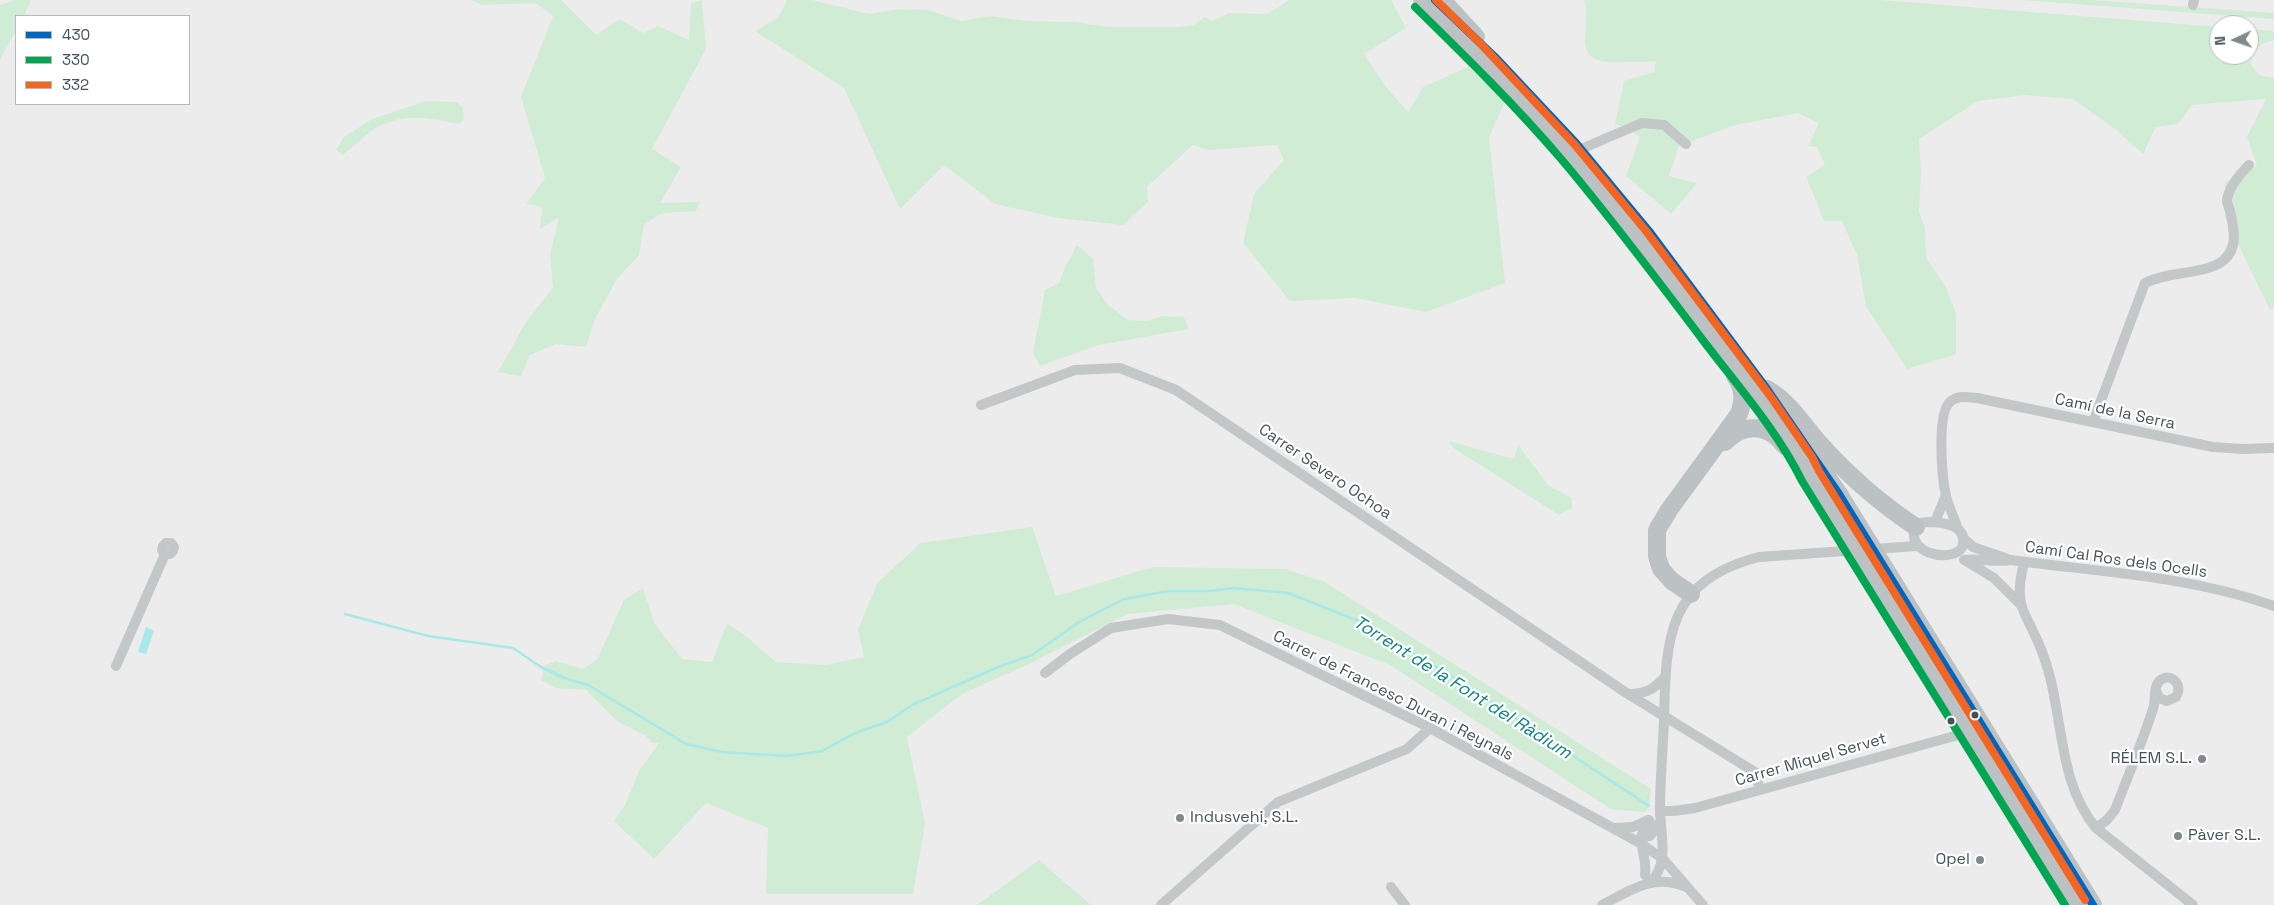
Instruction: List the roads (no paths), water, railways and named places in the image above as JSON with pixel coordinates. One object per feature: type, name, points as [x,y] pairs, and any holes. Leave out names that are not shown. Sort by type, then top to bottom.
[{"type":"highway","points":[[1422,0],[1501,79],[1568,152],[1638,237],[1763,403],[1804,463],[1810,476],[2077,905]]},
{"type":"highway","points":[[1435,0],[1470,31]]},
{"type":"highway","points":[[1442,0],[1581,150],[1648,231],[1767,389],[1838,494],[2093,905]]},
{"type":"highway","points":[[1705,324],[1739,383],[1743,398],[1740,414],[1718,441],[1716,448]]},
{"type":"highway","points":[[1767,389],[1780,397],[1844,469],[1897,514],[1916,527]]},
{"type":"highway","points":[[1691,594],[1672,581],[1662,569],[1657,556],[1657,530],[1669,510],[1716,448],[1731,435],[1744,429],[1765,430],[1774,433],[1798,466],[1810,476]]},
{"type":"highway","points":[[2065,860],[2100,905]]},
{"type":"street","points":[[1581,150],[1642,123],[1664,125],[1686,144]]},
{"type":"street","points":[[2093,422],[2145,283],[2160,276],[2217,265],[2231,253],[2235,243],[2235,231],[2227,200],[2237,176],[2249,165]]},
{"type":"street","name":"Carrer Severo Ochoa","points":[[982,405],[1075,370],[1120,368],[1176,390],[1628,694],[1755,772],[1760,790]]},
{"type":"street","name":"Camí de la Serra","points":[[1946,495],[1943,458],[1943,416],[1945,408],[1951,400],[1967,396],[2214,447],[2243,449],[2274,448]]},
{"type":"street","points":[[1935,522],[1946,495]]},
{"type":"street","points":[[1946,495],[1963,538],[1964,545],[1960,557],[1994,578],[2021,605],[2036,636],[2050,676],[2069,775],[2076,797],[2086,816],[2096,828],[2194,905]]},
{"type":"street","points":[[1602,905],[1634,889],[1648,878],[1663,859],[1661,815],[1664,678],[1673,628],[1691,594],[1709,578],[1736,563],[1776,555],[1917,546],[1913,536],[1916,527],[1921,523],[1935,522],[1958,529]]},
{"type":"street","name":"Camí Cal Ros dels Ocells","points":[[1963,538],[1974,547],[2002,555],[2011,560]]},
{"type":"street","name":"Camí Cal Ros dels Ocells","points":[[1917,546],[1923,551],[1960,557],[2001,562],[2011,560],[2163,579],[2210,588],[2274,606]]},
{"type":"street","points":[[116,666],[165,554]]},
{"type":"street","points":[[2021,605],[2019,583],[2024,562]]},
{"type":"street","name":"Carrer de Francesc Duran i Reynals","points":[[1046,673],[1070,654],[1111,628],[1168,620],[1220,625],[1430,728],[1638,841],[1663,859],[1703,905]]},
{"type":"street","points":[[1628,694],[1646,693],[1664,678]]},
{"type":"street","points":[[2096,828],[2107,820],[2115,810],[2153,708],[2158,682],[2165,678],[2170,678],[2177,682],[2178,693],[2172,700],[2153,708]]},
{"type":"street","points":[[2156,690],[2159,698],[2167,701]]},
{"type":"street","points":[[1161,905],[1278,802],[1407,749],[1430,728]]},
{"type":"street","name":"Carrer Miquel Servet","points":[[1661,815],[1685,811],[1969,732]]},
{"type":"street","points":[[1612,828],[1633,826],[1661,815]]},
{"type":"street","points":[[1638,841],[1650,836],[1661,815]]},
{"type":"street","points":[[1648,878],[1646,862],[1638,841],[1649,820]]},
{"type":"street","points":[[1648,878],[1670,882],[1690,889]]},
{"type":"street","points":[[1390,887],[1405,905]]},
{"type":"water","points":[[146,627],[154,631],[146,654],[138,652]]},
{"type":"waterway","name":"Torrent de la Font del Ràdium","points":[[345,614],[428,636],[513,648],[541,667],[564,678],[588,685],[686,744],[722,752],[787,756],[822,751],[855,733],[887,722],[912,705],[998,667],[1032,655],[1079,622],[1124,599],[1169,591],[1209,591],[1234,588],[1288,593],[1366,624],[1466,685],[1649,806]]},
{"type":"place","name":"RÉLEM S.L.","points":[[2202,759]]},
{"type":"place","name":"Indusvehi, S.L.","points":[[1180,818]]},
{"type":"place","name":"Pàver S.L.","points":[[2178,836]]},
{"type":"place","name":"Opel","points":[[1980,860]]}]
